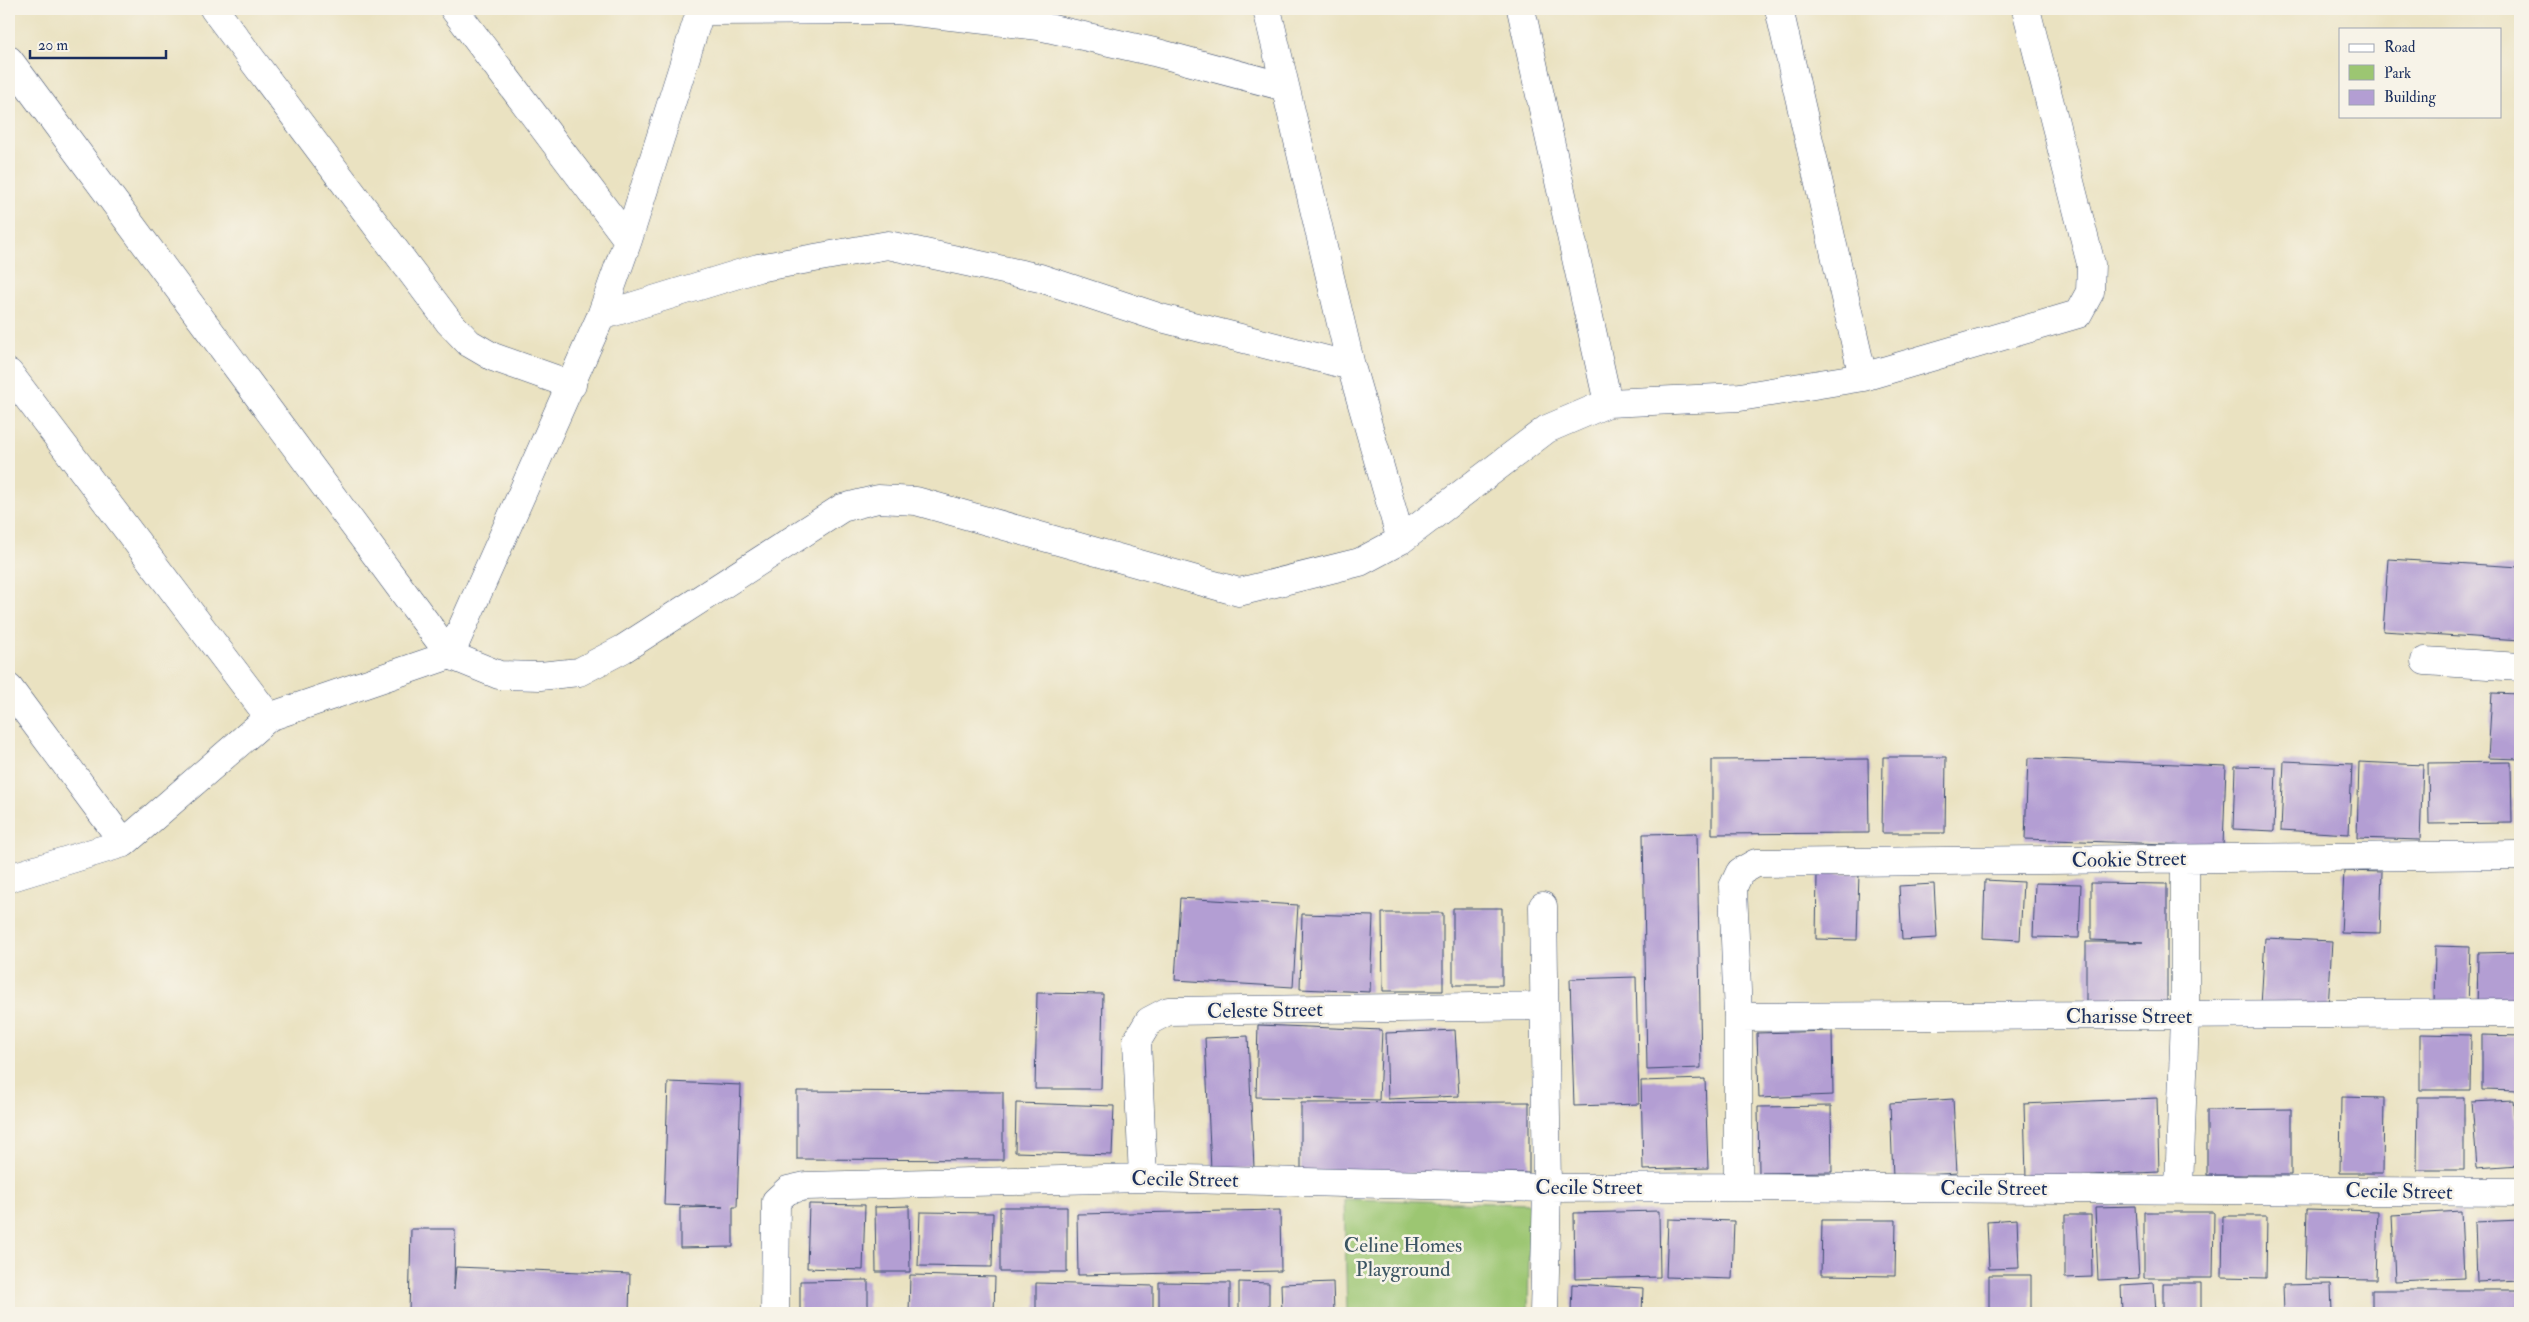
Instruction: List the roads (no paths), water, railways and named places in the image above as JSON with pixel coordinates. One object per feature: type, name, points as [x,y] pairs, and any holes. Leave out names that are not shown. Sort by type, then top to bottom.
[{"type":"street","points":[[214,9],[449,322],[469,343],[493,357],[572,385]]},
{"type":"street","points":[[454,9],[628,240]]},
{"type":"street","points":[[9,878],[124,843],[268,717],[450,655],[572,385],[601,316],[628,240],[700,9],[897,10],[1039,26],[1154,52],[1285,87]]},
{"type":"street","points":[[1267,9],[1351,366],[1401,540]]},
{"type":"street","points":[[1521,9],[1608,404]]},
{"type":"street","points":[[1779,9],[1863,377]]},
{"type":"street","points":[[9,60],[450,655],[499,675],[540,676],[579,672],[623,649],[842,508],[878,499],[916,501],[1239,592],[1360,562],[1401,540],[1547,430],[1608,404],[1740,397],[1863,377],[2078,314],[2090,292],[2091,264],[2026,9]]},
{"type":"street","points":[[601,316],[758,268],[888,245],[1040,278],[1160,318],[1351,366]]},
{"type":"street","points":[[9,373],[268,717]]},
{"type":"street","points":[[2425,661],[2520,667]]},
{"type":"street","points":[[9,688],[124,843]]},
{"type":"street","name":"Cookie Street","points":[[1738,1017],[1733,887],[1740,872],[1756,863],[2520,855]]},
{"type":"street","points":[[2179,1189],[2184,1016],[2184,858]]},
{"type":"street","points":[[1543,906],[1547,1188],[1544,1313]]},
{"type":"street","name":"Celeste Street","points":[[1144,1178],[1137,1041],[1149,1021],[1168,1011],[1543,1006]]},
{"type":"street","name":"Charisse Street","points":[[1738,1017],[2520,1013]]},
{"type":"street","points":[[1738,1017],[1738,1187]]},
{"type":"street","name":"Cecile Street","points":[[775,1313],[776,1201],[788,1190],[806,1186],[1144,1178],[1547,1188],[1738,1187],[2520,1192]]},
{"type":"park label","name":"Celine Homes Playground","points":[[1403,1257]]}]
